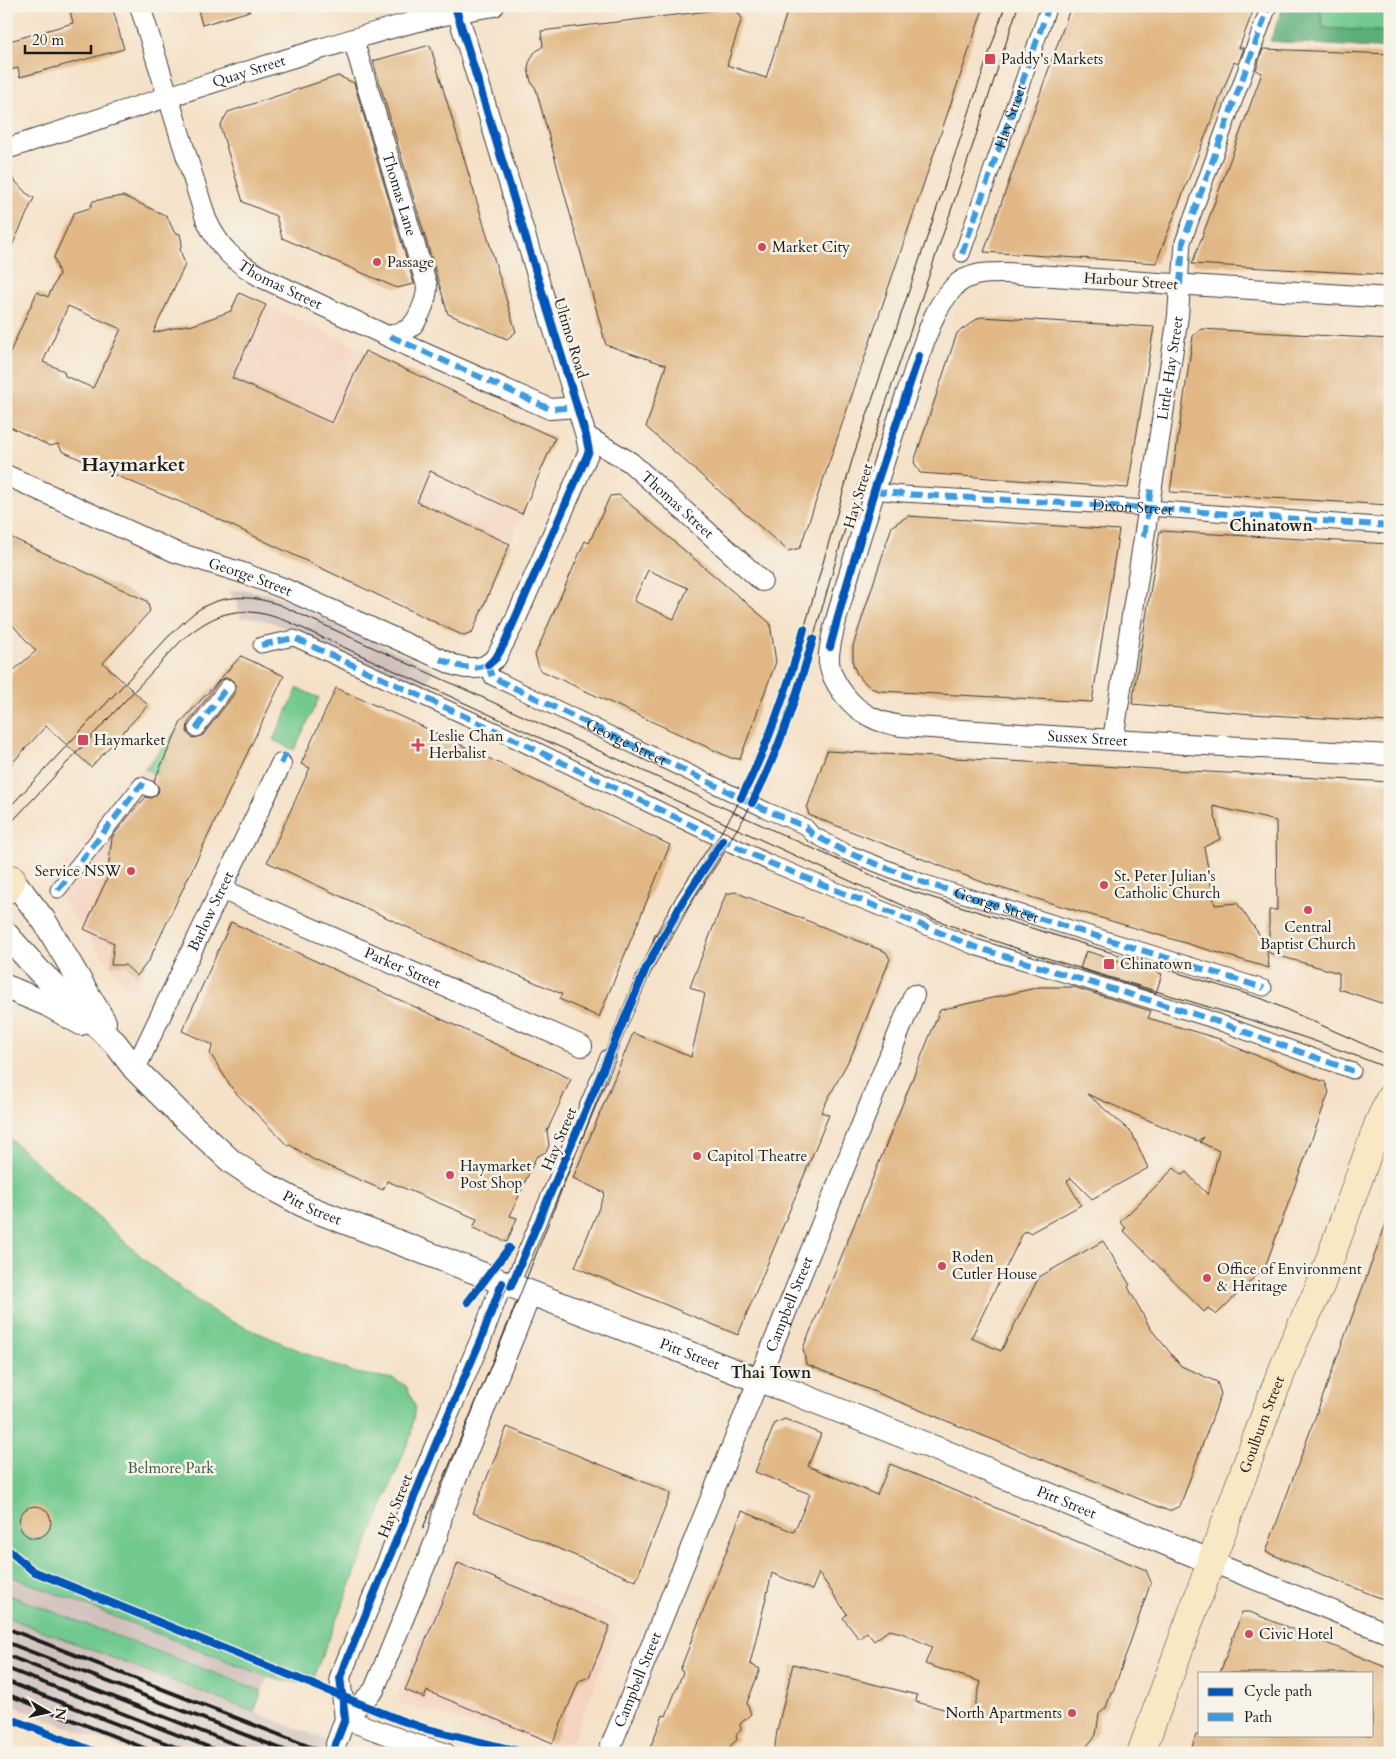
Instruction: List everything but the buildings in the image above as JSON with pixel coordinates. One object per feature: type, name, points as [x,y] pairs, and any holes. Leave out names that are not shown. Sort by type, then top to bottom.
[{"type":"main road","name":"Goulburn Street","points":[[1141,1753],[1269,1404],[1293,1344],[1321,1284],[1379,1122],[1390,1098]]},
{"type":"street","name":"Thomas Street","points":[[140,6],[206,220],[213,235],[227,253],[244,267],[261,277],[550,409],[577,407]]},
{"type":"street","name":"Quay Street","points":[[6,149],[167,96],[353,39],[456,9],[494,6]]},
{"type":"street","name":"Hay Street","points":[[962,254],[1049,6]]},
{"type":"street","name":"Little Hay Street","points":[[1113,740],[1178,316],[1183,242],[1269,6]]},
{"type":"street","name":"Ultimo Road","points":[[456,9],[586,436],[589,454],[504,644],[496,658],[488,665]]},
{"type":"street","name":"Thomas Lane","points":[[353,39],[427,286],[426,296],[416,320],[405,331],[390,336]]},
{"type":"street","name":"Harbour Street","points":[[920,356],[939,307],[956,285],[973,275],[989,273],[1017,273],[1390,298]]},
{"type":"street","name":"Hay Street","points":[[830,647],[874,491],[920,356]]},
{"type":"street","name":"Thomas Street","points":[[586,436],[630,462],[762,581]]},
{"type":"street","name":"George Street","points":[[6,475],[175,552],[243,573],[283,588],[454,665],[472,669],[488,665],[492,677],[766,810],[806,827],[812,834],[828,843],[880,866],[989,903],[1264,988]]},
{"type":"street","name":"Dixon Street","points":[[874,491],[1148,508],[1390,526]]},
{"type":"street","points":[[261,645],[294,638],[501,733],[770,863],[975,947],[1207,1018],[1353,1071]]},
{"type":"street","name":"Sussex Street","points":[[830,647],[829,661],[831,670],[845,694],[867,715],[882,722],[901,726],[1390,755]]},
{"type":"street","points":[[196,729],[227,687]]},
{"type":"street","name":"Barlow Street","points":[[135,1069],[283,759]]},
{"type":"street","points":[[58,890],[141,785],[150,789]]},
{"type":"street","points":[[661,940],[683,901],[723,840]]},
{"type":"street","name":"Pitt Street","points":[[8,881],[36,910],[58,943],[115,1043],[135,1069],[232,1162],[270,1187],[309,1208],[933,1447],[1390,1634]]},
{"type":"street","name":"Parker Street","points":[[221,889],[582,1046]]},
{"type":"street","name":"Pitt Street","points":[[6,934],[39,971],[115,1043]]},
{"type":"street","points":[[6,987],[47,1004],[115,1043]]},
{"type":"street","name":"Campbell Street","points":[[608,1753],[914,995]]},
{"type":"street","name":"Hay Street","points":[[336,1744],[345,1719],[374,1690],[438,1534],[443,1512],[515,1288],[608,1057]]},
{"type":"street","name":"Hay Street","points":[[345,1719],[340,1677],[483,1333],[515,1288]]},
{"type":"street","points":[[345,1719],[413,1744],[445,1753]]},
{"type":"shaded area","points":[[266,305],[555,438],[472,633],[464,636],[197,509],[232,378]]},
{"type":"shaded area","points":[[247,590],[274,595],[434,669],[423,691],[274,623],[256,618],[241,618],[236,602],[229,591]]},
{"type":"shaded area","points":[[241,656],[284,676],[137,987],[127,988],[50,885],[54,867]]},
{"type":"shaded area","points":[[456,1553],[621,1618],[573,1739],[563,1746],[402,1705],[397,1696]]},
{"type":"shaded area","points":[[6,1574],[268,1677],[262,1691],[6,1594]]},
{"type":"shaded area","points":[[6,1617],[360,1753],[135,1753],[6,1703]]},
{"type":"green space","points":[[1284,6],[1320,6],[1323,28],[1390,32],[1390,49],[1270,41]]},
{"type":"green space","points":[[1320,6],[1390,6],[1390,32],[1323,28]]},
{"type":"green space","points":[[298,688],[319,698],[294,750],[273,740]]},
{"type":"green space","points":[[179,728],[157,775],[145,769]]},
{"type":"green space","name":"Belmore Park","points":[[6,1135],[152,1266],[203,1305],[226,1319],[331,1364],[356,1373],[394,1379],[406,1386],[415,1406],[411,1435],[311,1683],[282,1681],[268,1677],[6,1574]]},
{"type":"green space","points":[[6,1594],[262,1691],[254,1712],[6,1617]]},
{"type":"tram line","points":[[481,1339],[492,1321],[508,1285],[636,977],[655,938],[733,813],[752,777],[774,725],[792,672],[853,457],[1005,6]]},
{"type":"tram line","points":[[423,1528],[508,1325],[613,1060],[649,976],[679,920],[744,818],[770,768],[801,681],[854,498],[1018,6]]},
{"type":"tram line","points":[[6,811],[168,637],[191,616],[204,607],[225,599],[258,599],[280,605],[904,889],[1263,999],[1390,1056]]},
{"type":"tram line","points":[[6,828],[181,641],[194,630],[219,616],[244,612],[258,613],[289,622],[926,916],[1041,956],[1333,1047],[1390,1069]]},
{"type":"railway","points":[[6,1628],[326,1753]]},
{"type":"railway","points":[[6,1642],[292,1753]]},
{"type":"railway","points":[[6,1655],[257,1753]]},
{"type":"railway","points":[[6,1668],[224,1753]]},
{"type":"railway","points":[[6,1681],[191,1753]]},
{"type":"railway","points":[[6,1694],[157,1753]]},
{"type":"marked path","points":[[962,254],[1049,6]]},
{"type":"marked path","points":[[1180,285],[1183,242],[1269,6]]},
{"type":"marked path","points":[[390,336],[550,409],[577,407]]},
{"type":"marked path","points":[[1144,537],[1151,488]]},
{"type":"marked path","points":[[874,491],[1148,508],[1390,526]]},
{"type":"marked path","points":[[261,645],[294,638],[501,733],[770,863],[975,947],[1207,1018],[1353,1071]]},
{"type":"marked path","points":[[440,659],[459,666],[472,668],[492,662]]},
{"type":"marked path","points":[[488,665],[492,677],[766,810],[806,827],[812,834],[846,852],[922,882],[1264,988]]},
{"type":"marked path","points":[[196,729],[227,687]]},
{"type":"marked path","points":[[281,764],[286,753]]},
{"type":"marked path","points":[[58,890],[141,785],[150,789]]},
{"type":"cycle path","points":[[455,6],[589,451],[504,644],[496,658],[488,665]]},
{"type":"cycle path","points":[[830,647],[874,491],[919,356]]},
{"type":"cycle path","points":[[741,798],[777,715],[804,629]]},
{"type":"cycle path","points":[[752,803],[787,723],[813,639]]},
{"type":"cycle path","points":[[511,1286],[647,966],[683,901],[723,840]]},
{"type":"cycle path","points":[[468,1302],[509,1248]]},
{"type":"cycle path","points":[[332,1753],[345,1719],[340,1677],[481,1339],[502,1283]]},
{"type":"cycle path","points":[[6,1548],[33,1571],[400,1720],[427,1729],[526,1753]]},
{"type":"cycle path","points":[[6,1717],[98,1753]]},
{"type":"place","name":"Paddy's Markets","points":[[990,59]]},
{"type":"place","name":"Market City","points":[[762,247]]},
{"type":"place","name":"Passage","points":[[377,262]]},
{"type":"place","name":"Haymarket","points":[[83,740]]},
{"type":"place","name":"Leslie Chan Herbalist","points":[[418,745]]},
{"type":"place","name":"Service NSW","points":[[131,871]]},
{"type":"place","name":"St. Peter Julian's Catholic Church","points":[[1104,885]]},
{"type":"place","name":"Central Baptist Church","points":[[1308,910]]},
{"type":"place","name":"Chinatown","points":[[1109,964]]},
{"type":"place","name":"Capitol Theatre","points":[[697,1156]]},
{"type":"place","name":"Haymarket Post Shop","points":[[450,1175]]},
{"type":"place","name":"Roden Cutler House","points":[[942,1266]]},
{"type":"place","name":"Office of Environment & Heritage","points":[[1207,1278]]},
{"type":"place","name":"Civic Hotel","points":[[1249,1634]]},
{"type":"place","name":"North Apartments","points":[[1072,1713]]},
{"type":"district","name":"Haymarket","points":[[133,464]]},
{"type":"district","name":"Chinatown","points":[[1271,525]]},
{"type":"district","name":"Thai Town","points":[[771,1372]]}]
